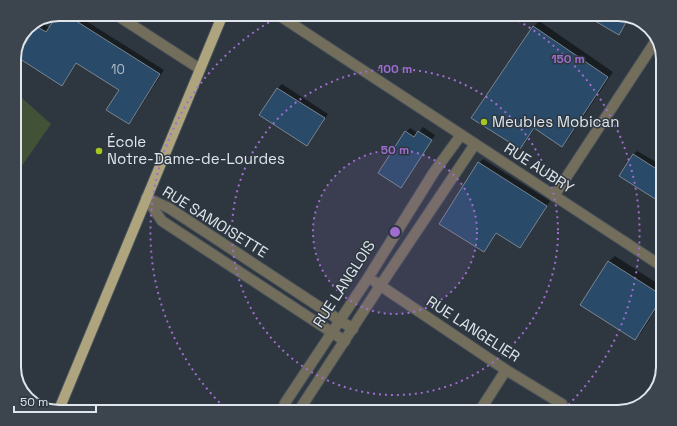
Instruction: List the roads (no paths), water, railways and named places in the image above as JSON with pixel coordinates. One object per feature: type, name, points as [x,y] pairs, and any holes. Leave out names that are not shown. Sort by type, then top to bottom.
[{"type":"main road","points":[[61,405],[220,21]]},
{"type":"street","points":[[126,21],[200,69]]},
{"type":"street","name":"RUE AUBRY","points":[[288,21],[656,263]]},
{"type":"street","points":[[554,196],[653,45]]},
{"type":"street","name":"RUE LANGLOIS","points":[[284,405],[368,278],[434,172],[461,135]]},
{"type":"street","name":"RUE LANGLOIS","points":[[303,405],[475,144]]},
{"type":"street","name":"RUE SAMOISETTE","points":[[146,198],[169,208],[353,329]]},
{"type":"street","name":"RUE SAMOISETTE","points":[[146,198],[162,221],[345,341]]},
{"type":"street","name":"RUE LANGELIER","points":[[368,278],[506,370],[562,404]]},
{"type":"street","points":[[484,405],[506,370]]},
{"type":"place","name":"Meubles Mobican","points":[[484,122]]},
{"type":"place","name":"École Notre-Dame-de-Lourdes","points":[[99,151]]}]
